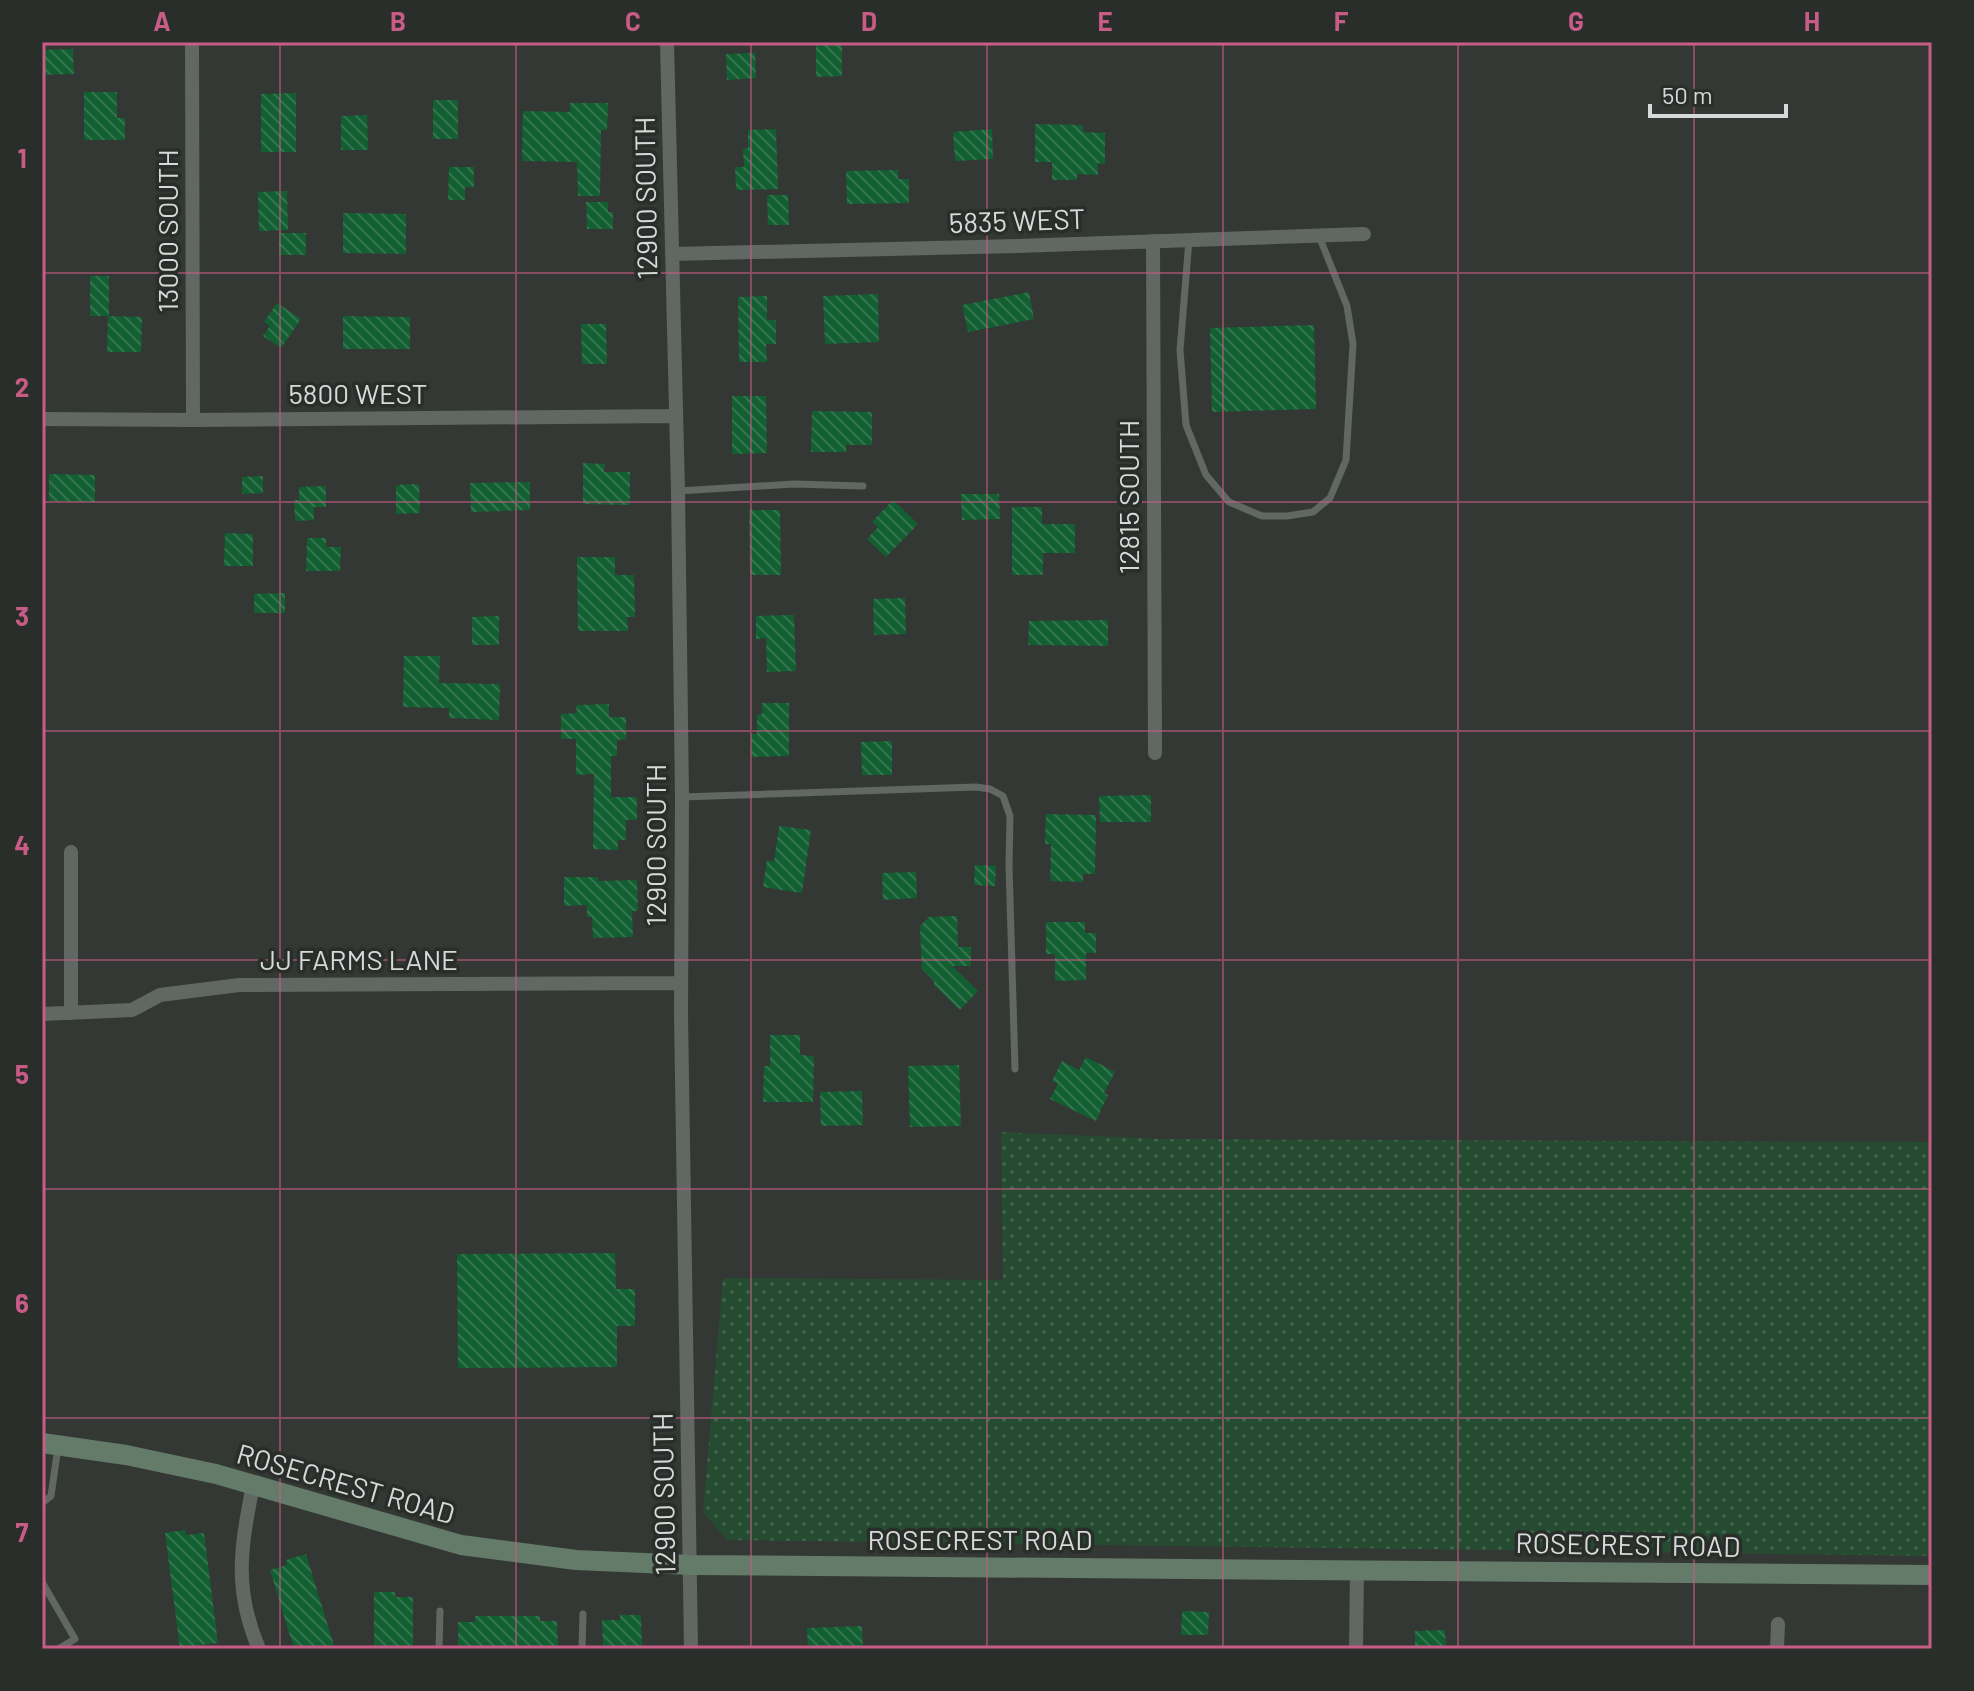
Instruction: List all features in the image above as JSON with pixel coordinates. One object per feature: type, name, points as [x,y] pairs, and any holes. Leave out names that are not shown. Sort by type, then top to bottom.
[{"type":"main road","name":"ROSECREST ROAD","points":[[50,1444],[141,1458],[216,1474],[461,1545],[576,1560],[691,1565],[1932,1575]]},
{"type":"street","name":"13000 SOUTH","points":[[192,42],[193,420]]},
{"type":"street","name":"12900 SOUTH","points":[[667,42],[678,491],[681,983],[691,1649]]},
{"type":"street","name":"5835 WEST","points":[[672,254],[1364,234]]},
{"type":"street","name":"12815 SOUTH","points":[[1153,241],[1155,753]]},
{"type":"street","name":"5800 WEST","points":[[42,419],[675,416]]},
{"type":"street","points":[[71,852],[71,1013]]},
{"type":"street","name":"JJ FARMS LANE","points":[[42,1014],[132,1010],[160,995],[239,985],[681,983]]},
{"type":"street","points":[[253,1485],[241,1545],[241,1591],[259,1649]]},
{"type":"street","points":[[1356,1649],[1357,1570]]},
{"type":"street","points":[[1777,1649],[1778,1624]]},
{"type":"lane","points":[[1189,239],[1180,350],[1186,425],[1206,475],[1229,502],[1262,516],[1287,516],[1313,512],[1330,498],[1346,460],[1353,344],[1347,306],[1318,234]]},
{"type":"lane","points":[[678,491],[794,484],[863,486]]},
{"type":"lane","points":[[682,797],[976,787],[990,789],[1003,796],[1010,816],[1015,1069]]},
{"type":"lane","points":[[42,1503],[51,1496],[50,1444]]},
{"type":"lane","points":[[42,1582],[75,1639],[58,1649]]},
{"type":"lane","points":[[439,1649],[440,1611]]},
{"type":"lane","points":[[582,1649],[583,1614]]},
{"type":"green space","points":[[1001,1132],[1162,1139],[1932,1142],[1932,1556],[727,1540],[703,1512],[723,1278],[1003,1280]]},
{"type":"building","points":[[816,42],[842,42],[842,76],[816,77]]},
{"type":"building","points":[[73,49],[74,74],[42,75],[42,50]]},
{"type":"building","points":[[755,53],[756,78],[727,80],[726,54]]},
{"type":"building","points":[[84,92],[117,92],[117,118],[125,118],[125,140],[84,140]]},
{"type":"building","points":[[296,93],[296,152],[261,152],[261,94]]},
{"type":"building","points":[[433,100],[458,100],[458,139],[433,139]]},
{"type":"building","points":[[570,103],[608,103],[607,130],[601,130],[600,196],[578,196],[577,162],[522,161],[523,111],[570,112]]},
{"type":"building","points":[[367,115],[368,150],[341,150],[341,116]]},
{"type":"building","points":[[1035,124],[1083,125],[1083,132],[1105,133],[1105,164],[1098,163],[1098,175],[1077,174],[1077,180],[1052,180],[1052,162],[1035,162]]},
{"type":"building","points":[[776,129],[778,189],[736,190],[735,167],[744,167],[743,149],[748,148],[748,130]]},
{"type":"building","points":[[992,129],[993,159],[955,161],[953,132]]},
{"type":"building","points":[[449,167],[474,167],[474,187],[465,187],[465,200],[448,200]]},
{"type":"building","points":[[898,170],[898,179],[909,179],[909,203],[847,204],[846,171]]},
{"type":"building","points":[[287,191],[288,230],[259,231],[258,192]]},
{"type":"building","points":[[767,195],[788,195],[789,225],[768,225]]},
{"type":"building","points":[[586,202],[608,202],[608,212],[613,212],[613,229],[587,229]]},
{"type":"building","points":[[343,213],[406,214],[406,254],[343,253]]},
{"type":"building","points":[[279,233],[306,233],[306,255],[279,255]]},
{"type":"building","points":[[90,276],[109,276],[109,316],[90,316]]},
{"type":"building","points":[[1029,292],[1034,319],[968,332],[962,305]]},
{"type":"building","points":[[878,294],[879,342],[825,344],[823,296]]},
{"type":"building","points":[[767,296],[767,320],[776,320],[776,344],[766,344],[767,362],[739,362],[738,297]]},
{"type":"building","points":[[277,303],[301,319],[281,348],[263,336],[270,326],[264,322]]},
{"type":"building","points":[[108,316],[142,317],[141,352],[107,352]]},
{"type":"building","points":[[343,316],[410,317],[410,349],[343,349]]},
{"type":"building","points":[[581,324],[606,324],[607,364],[582,364]]},
{"type":"building","points":[[1314,325],[1316,409],[1212,412],[1210,328]]},
{"type":"building","points":[[732,396],[766,396],[767,453],[732,454]]},
{"type":"building","points":[[812,411],[872,412],[872,445],[846,445],[846,452],[811,452]]},
{"type":"building","points":[[583,463],[605,464],[604,472],[630,472],[630,505],[583,504]]},
{"type":"building","points":[[49,474],[95,475],[95,502],[49,501]]},
{"type":"building","points":[[263,476],[263,493],[242,494],[242,477]]},
{"type":"building","points":[[530,482],[530,510],[471,512],[470,483]]},
{"type":"building","points":[[419,484],[420,513],[396,514],[396,485]]},
{"type":"building","points":[[326,486],[326,507],[314,507],[314,520],[295,521],[294,500],[299,500],[299,487]]},
{"type":"building","points":[[961,494],[999,494],[1000,519],[962,520]]},
{"type":"building","points":[[893,500],[918,524],[886,557],[867,539],[878,527],[872,522]]},
{"type":"building","points":[[1012,507],[1042,507],[1042,524],[1075,524],[1075,553],[1043,553],[1043,575],[1012,575]]},
{"type":"building","points":[[749,510],[780,510],[781,575],[750,575]]},
{"type":"building","points":[[225,533],[253,534],[253,566],[224,566]]},
{"type":"building","points":[[307,538],[326,538],[326,547],[341,547],[340,571],[306,571]]},
{"type":"building","points":[[577,557],[615,557],[615,575],[634,575],[635,617],[627,617],[628,631],[578,631]]},
{"type":"building","points":[[285,593],[285,613],[254,613],[254,594]]},
{"type":"building","points":[[905,598],[906,634],[874,635],[873,599]]},
{"type":"building","points":[[794,615],[796,671],[767,672],[766,638],[756,639],[756,616]]},
{"type":"building","points":[[499,616],[499,645],[472,645],[472,617]]},
{"type":"building","points":[[1108,620],[1108,646],[1028,645],[1029,621]]},
{"type":"building","points":[[404,656],[440,656],[439,683],[500,684],[499,720],[449,718],[449,708],[403,707]]},
{"type":"building","points":[[762,703],[789,703],[789,756],[751,757],[751,734],[757,734],[757,715],[762,714]]},
{"type":"building","points":[[609,704],[609,717],[626,717],[626,739],[617,740],[617,756],[611,756],[611,797],[637,797],[637,820],[626,820],[626,840],[618,840],[618,850],[593,849],[594,774],[576,775],[576,739],[561,739],[561,714],[577,713],[576,705]]},
{"type":"building","points":[[892,741],[892,775],[862,775],[861,742]]},
{"type":"building","points":[[1151,795],[1151,822],[1100,822],[1099,796]]},
{"type":"building","points":[[1046,814],[1096,815],[1095,874],[1083,874],[1083,882],[1050,881],[1051,844],[1045,844]]},
{"type":"building","points":[[779,826],[811,830],[802,893],[763,887],[767,860],[774,862]]},
{"type":"building","points":[[975,865],[996,866],[995,886],[974,885]]},
{"type":"building","points":[[916,872],[917,898],[883,900],[882,873]]},
{"type":"building","points":[[564,877],[598,877],[598,881],[637,880],[638,911],[632,911],[633,937],[593,938],[592,917],[587,917],[587,905],[564,906]]},
{"type":"building","points":[[957,916],[958,947],[971,947],[971,966],[952,966],[978,991],[960,1010],[922,969],[920,926],[929,917]]},
{"type":"building","points":[[1046,922],[1085,922],[1085,933],[1096,933],[1096,953],[1086,953],[1086,980],[1055,981],[1055,954],[1046,954]]},
{"type":"building","points":[[770,1035],[800,1035],[800,1055],[814,1056],[813,1102],[763,1102],[764,1066],[770,1066]]},
{"type":"building","points":[[1086,1057],[1115,1072],[1104,1093],[1108,1095],[1096,1121],[1050,1099],[1058,1084],[1052,1081],[1062,1061],[1079,1070]]},
{"type":"building","points":[[959,1065],[961,1126],[910,1127],[908,1066]]},
{"type":"building","points":[[862,1091],[863,1125],[821,1126],[820,1092]]},
{"type":"building","points":[[615,1253],[616,1289],[635,1289],[635,1326],[617,1326],[617,1367],[458,1368],[457,1254]]},
{"type":"building","points":[[185,1530],[186,1535],[204,1533],[218,1643],[200,1645],[201,1649],[180,1649],[165,1533]]},
{"type":"building","points":[[306,1554],[335,1649],[294,1649],[270,1570],[287,1565],[286,1560]]},
{"type":"building","points":[[374,1592],[395,1592],[395,1597],[413,1597],[413,1649],[374,1649]]},
{"type":"building","points":[[1182,1611],[1209,1612],[1208,1635],[1181,1635]]},
{"type":"building","points":[[620,1615],[641,1615],[642,1649],[603,1649],[602,1620],[620,1620]]},
{"type":"building","points":[[475,1616],[540,1616],[540,1621],[557,1621],[558,1649],[458,1649],[458,1622],[475,1622]]},
{"type":"building","points":[[862,1626],[863,1649],[808,1649],[807,1628]]},
{"type":"building","points":[[1445,1630],[1446,1649],[1415,1649],[1415,1631]]}]
